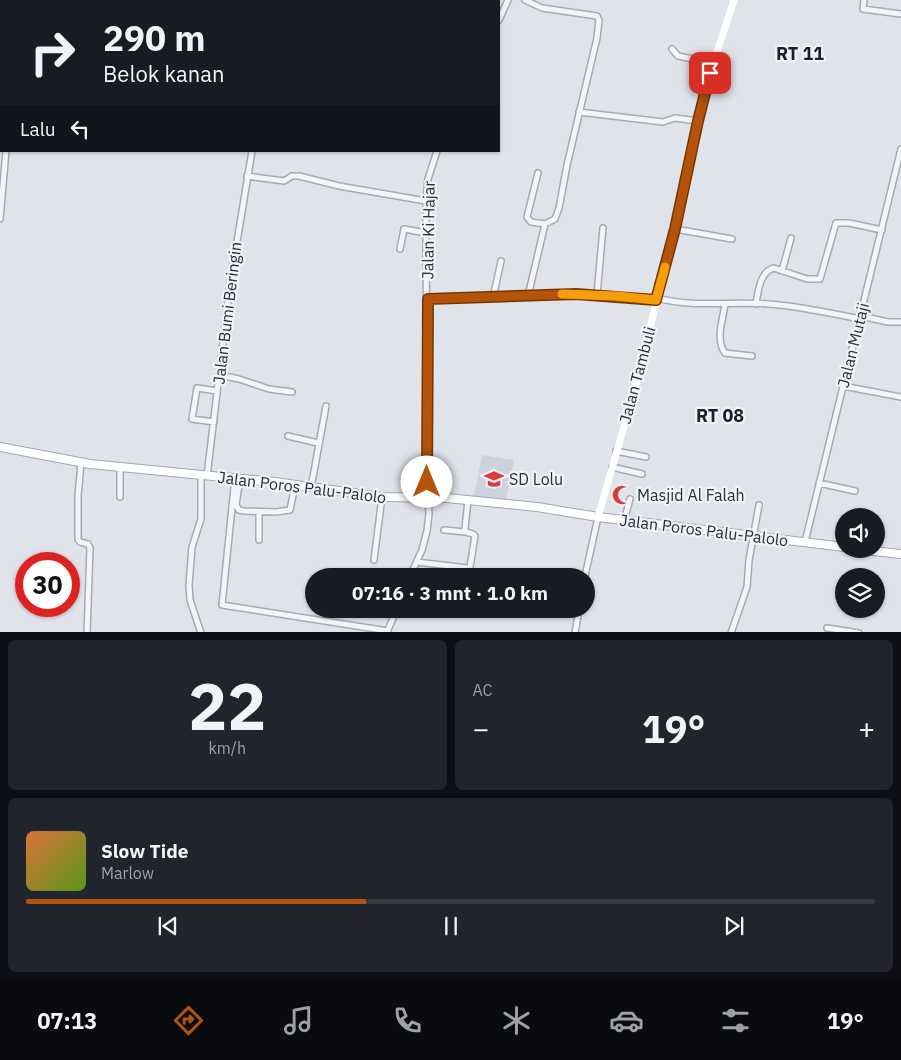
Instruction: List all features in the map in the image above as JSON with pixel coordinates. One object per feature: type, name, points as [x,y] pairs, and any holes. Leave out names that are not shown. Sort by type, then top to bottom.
[{"type":"main road","name":"Jalan Poros Palu-Palolo","points":[[0,447],[16,448],[81,463],[238,478],[382,497],[468,500],[624,521],[835,546]]},
{"type":"main road","points":[[885,552],[901,554]]},
{"type":"street","points":[[500,18],[508,0]]},
{"type":"street","points":[[525,0],[542,8],[599,17],[597,38],[557,216],[554,221],[545,224],[531,222],[527,217],[538,172]]},
{"type":"street","name":"Jalan Tambuli","points":[[598,517],[632,399],[675,229],[698,121],[713,63],[734,0]]},
{"type":"street","points":[[864,0],[863,9],[901,14]]},
{"type":"street","points":[[672,50],[678,56],[713,63]]},
{"type":"street","points":[[579,112],[663,122],[675,118],[698,121]]},
{"type":"street","name":"Jalan Mutaji","points":[[805,542],[901,149]]},
{"type":"street","points":[[0,219],[6,152]]},
{"type":"street","name":"Jalan Bumi Beringin","points":[[201,632],[190,600],[189,586],[192,547],[201,519],[204,476],[214,422],[232,264],[252,152]]},
{"type":"street","name":"Jalan Ki Hajar","points":[[414,568],[426,537],[429,518],[427,477],[428,299],[426,201],[428,179],[438,152]]},
{"type":"street","points":[[247,176],[284,181],[292,176],[299,176],[339,186],[426,201]]},
{"type":"street","points":[[756,304],[760,286],[767,272],[774,268],[807,280],[820,278],[837,222],[882,230]]},
{"type":"street","points":[[528,296],[545,224]]},
{"type":"street","points":[[598,296],[603,228]]},
{"type":"street","points":[[400,249],[404,229],[426,233]]},
{"type":"street","points":[[675,229],[732,239]]},
{"type":"street","points":[[782,271],[791,238]]},
{"type":"street","points":[[493,298],[501,261]]},
{"type":"street","points":[[428,299],[566,294],[657,299],[686,303],[784,306],[888,322],[901,322]]},
{"type":"street","points":[[725,304],[720,334],[721,349],[725,353],[752,356]]},
{"type":"street","points":[[219,375],[239,379],[268,389],[292,392]]},
{"type":"street","points":[[843,386],[901,397]]},
{"type":"street","points":[[214,422],[192,419],[197,388],[217,391]]},
{"type":"street","points":[[311,488],[326,406]]},
{"type":"street","points":[[288,436],[318,443]]},
{"type":"street","points":[[616,451],[646,457]]},
{"type":"street","points":[[81,463],[78,496],[78,539],[80,542],[89,545],[90,548],[87,632]]},
{"type":"street","points":[[120,467],[120,497]]},
{"type":"street","points":[[612,467],[642,474]]},
{"type":"street","points":[[238,478],[236,507],[241,511],[283,512],[290,510],[295,485]]},
{"type":"street","points":[[238,478],[222,605],[388,632],[393,618]]},
{"type":"street","points":[[819,482],[855,490]]},
{"type":"street","points":[[374,560],[382,497]]},
{"type":"street","points":[[624,521],[630,498]]},
{"type":"street","points":[[466,532],[468,500]]},
{"type":"street","points":[[731,632],[748,587],[749,560],[759,505]]},
{"type":"street","points":[[259,512],[259,540]]},
{"type":"street","points":[[588,568],[598,517]]},
{"type":"street","points":[[417,562],[468,568],[471,564],[475,536],[466,532],[444,530]]},
{"type":"street","points":[[575,632],[577,618]]},
{"type":"street","points":[[827,628],[859,632]]},
{"type":"shaded area","name":"SD Lolu","points":[[482,455],[514,460],[506,501],[474,497]]},
{"type":"slow traffic","points":[[562,294],[617,296],[656,300],[665,267]]},
{"type":"place","name":"SD Lolu","points":[[494,479]]},
{"type":"place","name":"Masjid Al Falah","points":[[622,495]]},
{"type":"district","name":"RT 11","points":[[800,54]]},
{"type":"district","name":"RT 08","points":[[720,416]]},
{"type":"route","points":[[427,482],[428,299],[475,299],[576,294],[656,300],[675,229],[710,73]]}]
